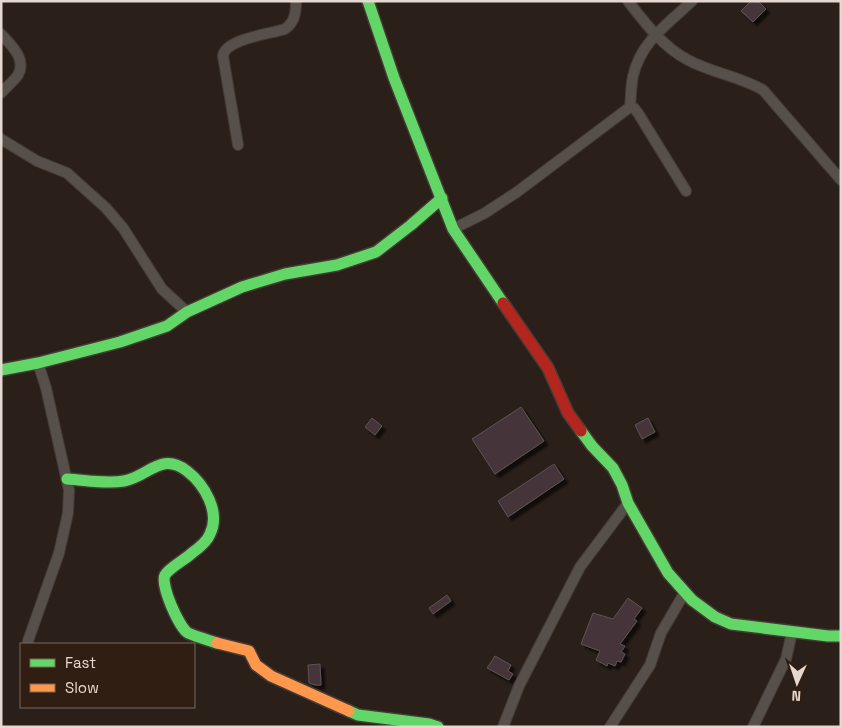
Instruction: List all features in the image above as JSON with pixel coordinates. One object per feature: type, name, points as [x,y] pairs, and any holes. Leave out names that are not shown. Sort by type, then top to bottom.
[{"type":"street","points":[[238,145],[223,56],[224,51],[226,48],[245,40],[285,29],[294,18],[296,1]]},
{"type":"street","points":[[368,1],[394,78],[453,229],[544,363],[568,413],[592,446],[613,468],[622,485],[628,503],[668,573],[692,600],[715,617],[731,624],[841,636]]},
{"type":"street","points":[[628,1],[654,34],[686,59],[704,67],[748,81],[763,90],[841,180]]},
{"type":"street","points":[[453,229],[485,213],[517,192],[630,106],[633,75],[640,57],[654,34],[692,1]]},
{"type":"street","points":[[1,34],[18,54],[20,66],[18,75],[1,93]]},
{"type":"street","points":[[630,106],[638,113],[686,191]]},
{"type":"street","points":[[1,139],[37,161],[67,173],[106,208],[123,228],[162,289],[187,312]]},
{"type":"street","points":[[1,370],[38,363],[120,342],[167,326],[187,312],[242,287],[285,274],[337,265],[376,252],[442,198]]},
{"type":"street","points":[[28,641],[65,531],[69,490],[46,388],[38,363]]},
{"type":"street","points":[[67,479],[119,482],[133,479],[166,462],[176,464],[188,470],[207,496],[214,514],[209,537],[165,575],[164,582],[173,611],[187,632],[222,646],[249,651],[256,665],[271,676],[358,715],[430,724],[438,727]]},
{"type":"street","points":[[503,727],[519,686],[580,567],[628,503]]},
{"type":"street","points":[[610,727],[650,666],[661,633],[685,592]]},
{"type":"street","points":[[828,636],[841,628]]},
{"type":"street","points":[[753,727],[786,659],[792,632]]},
{"type":"building","points":[[751,1],[758,1],[766,9],[753,22],[741,11]]},
{"type":"building","points":[[521,407],[544,441],[495,474],[472,439]]},
{"type":"building","points":[[372,418],[382,426],[375,435],[365,427]]},
{"type":"building","points":[[648,418],[655,432],[642,439],[635,425]]},
{"type":"building","points":[[554,464],[564,479],[508,517],[498,501]]},
{"type":"building","points":[[447,595],[451,601],[433,614],[429,608]]},
{"type":"building","points":[[628,598],[642,608],[634,619],[637,621],[620,644],[625,646],[621,652],[625,654],[621,662],[617,661],[615,666],[608,663],[607,666],[596,660],[600,651],[581,644],[593,613],[613,619]]},
{"type":"building","points":[[495,656],[511,665],[508,671],[513,674],[509,680],[487,668]]},
{"type":"building","points":[[320,664],[321,685],[309,683],[308,665]]},
{"type":"traffic: fast","points":[[368,1],[394,78],[453,229],[503,303]]},
{"type":"traffic: fast","points":[[1,370],[38,363],[120,342],[167,326],[187,312],[242,287],[285,274],[337,265],[376,252],[442,198]]},
{"type":"traffic: fast","points":[[581,431],[613,468],[622,485],[628,503],[668,573],[692,600],[715,617],[731,624],[841,636]]},
{"type":"traffic: fast","points":[[67,479],[103,482],[124,481],[133,479],[162,464],[170,464],[187,471],[199,483],[205,491],[212,508],[213,526],[209,537],[202,545],[167,572],[164,580],[171,606],[184,629],[188,633],[217,643]]},
{"type":"traffic: fast","points":[[349,711],[358,715],[429,724],[438,727]]},
{"type":"traffic: slow","points":[[217,643],[249,651],[256,665],[271,676],[349,711]]},
{"type":"traffic: jam","points":[[503,303],[548,368],[568,413],[581,431]]}]
